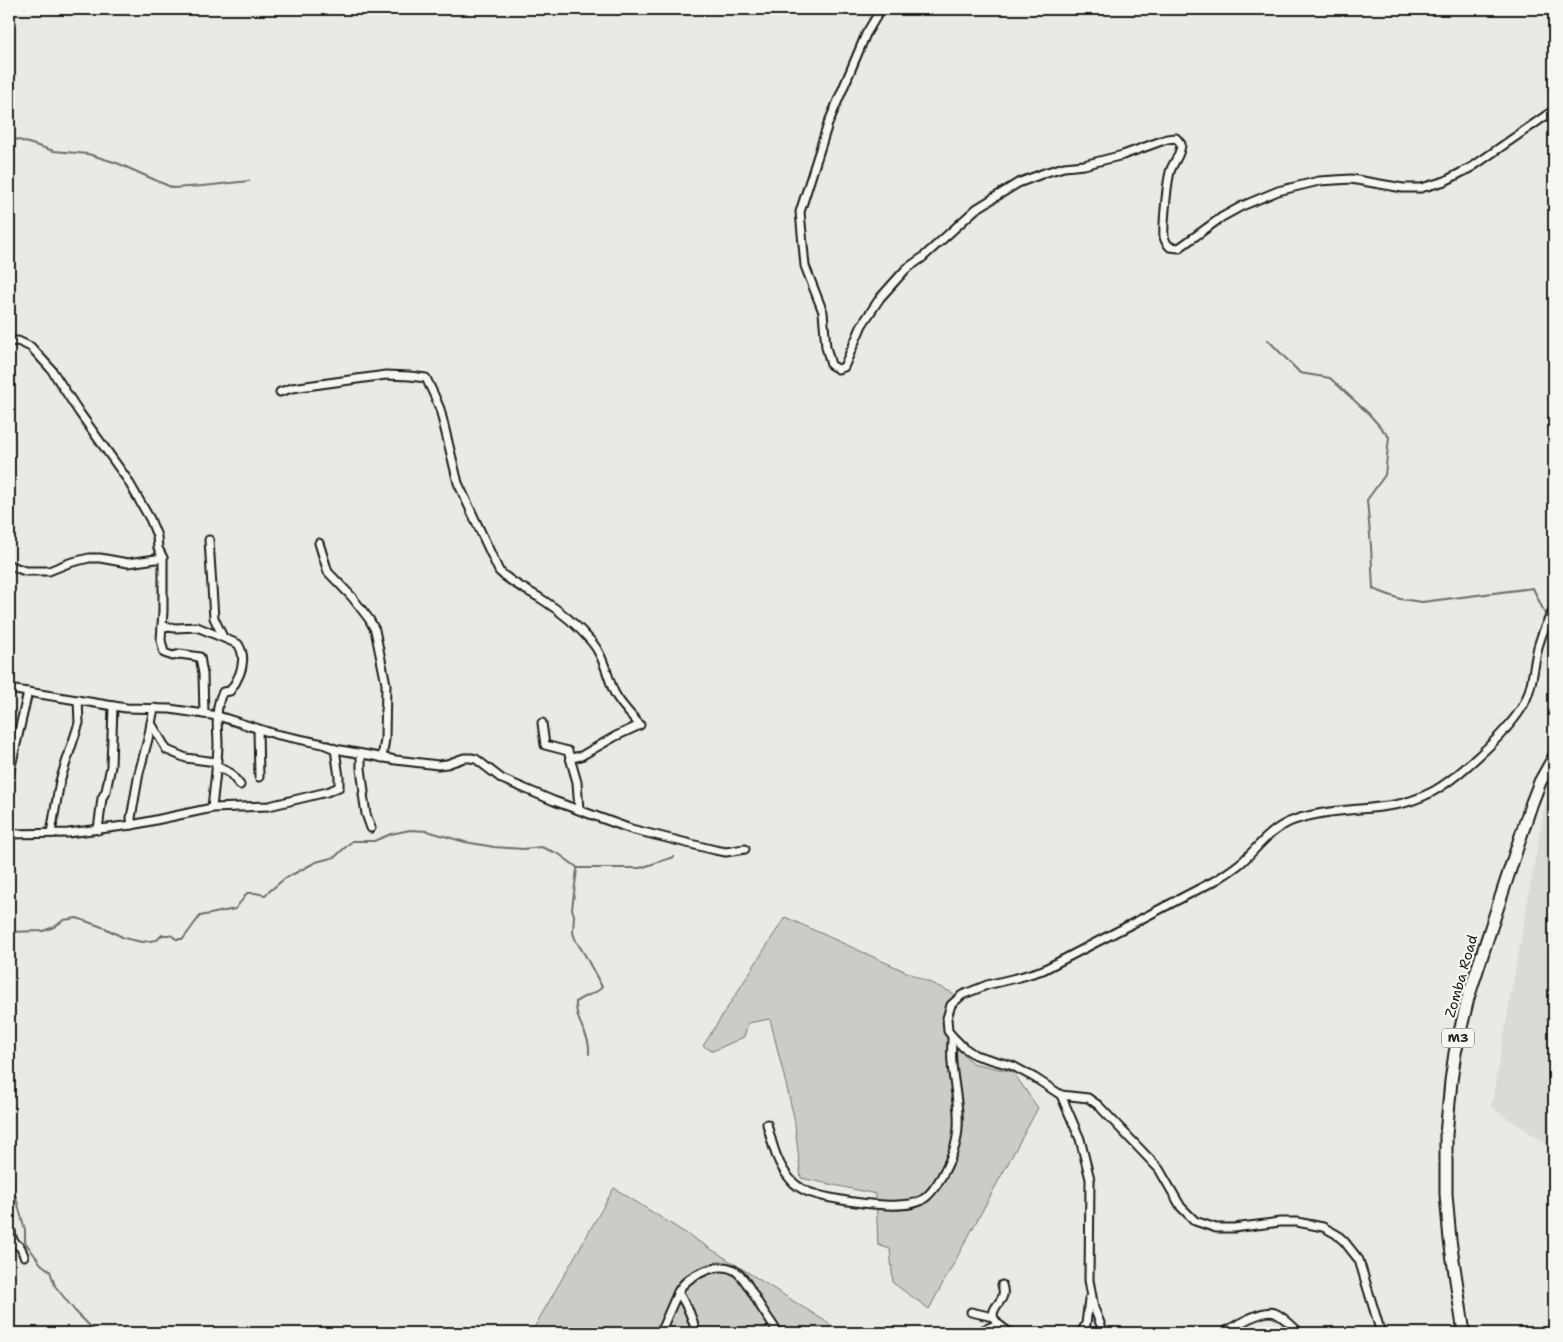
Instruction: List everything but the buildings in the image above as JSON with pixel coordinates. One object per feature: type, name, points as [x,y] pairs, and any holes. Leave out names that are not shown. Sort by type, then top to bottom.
[{"type":"highway","name":"Zomba Road","points":[[1464,1333],[1450,1240],[1446,1181],[1449,1098],[1455,1053],[1468,998],[1531,805],[1540,782],[1554,757]]},
{"type":"street","points":[[880,9],[866,34],[828,124],[800,212],[805,266],[823,312],[826,347],[831,365],[838,369],[844,367],[862,325],[880,298],[906,269],[922,258],[976,209],[1018,184],[1047,172],[1064,166],[1084,165],[1123,155],[1167,138],[1176,138],[1181,144],[1181,150],[1170,171],[1164,237],[1170,247],[1179,248],[1242,206],[1278,191],[1319,180],[1351,179],[1403,188],[1421,188],[1445,181],[1472,167],[1554,110]]},
{"type":"street","points":[[9,342],[18,340],[31,347],[51,369],[78,412],[127,479],[155,528],[158,548],[163,558],[161,640],[164,653],[174,656],[180,654],[200,657],[203,674],[204,714]]},
{"type":"street","points":[[280,392],[292,388],[386,375],[426,378],[440,409],[458,483],[499,571],[514,584],[544,600],[591,641],[605,667],[615,694],[640,725],[581,756],[571,758]]},
{"type":"street","points":[[209,540],[214,618],[223,637]]},
{"type":"street","points":[[319,543],[328,572],[352,597],[375,630],[386,684],[385,739],[382,758]]},
{"type":"street","points":[[9,565],[25,572],[49,571],[69,563],[90,558],[128,563],[163,558]]},
{"type":"street","points":[[1381,1333],[1359,1260],[1336,1234],[1323,1227],[1296,1222],[1216,1228],[1195,1221],[1181,1207],[1158,1169],[1098,1105],[1088,1098],[1061,1096],[1014,1066],[975,1055],[963,1047],[948,1030],[948,1013],[951,1005],[962,995],[987,985],[1043,970],[1218,879],[1234,868],[1264,838],[1282,826],[1304,817],[1318,814],[1407,802],[1431,793],[1440,787],[1489,746],[1521,708],[1533,680],[1538,648],[1546,622],[1554,609]]},
{"type":"street","points":[[162,626],[175,628],[197,627],[238,644],[242,650],[243,663],[236,682],[230,691],[223,692],[220,698],[212,808]]},
{"type":"street","points":[[9,689],[126,708],[170,709],[218,716],[275,734],[323,744],[335,749],[382,758],[438,765],[471,758],[476,759],[510,783],[554,801],[631,828],[726,852],[745,849]]},
{"type":"street","points":[[9,775],[28,692]]},
{"type":"street","points":[[51,833],[60,781],[79,723],[78,700]]},
{"type":"street","points":[[98,830],[102,798],[106,791],[111,766],[113,706]]},
{"type":"street","points":[[132,825],[131,818],[138,773],[154,708]]},
{"type":"street","points":[[151,723],[167,750],[186,758],[216,764],[230,773],[240,785]]},
{"type":"street","points":[[542,723],[545,745],[568,751],[571,758],[577,782],[579,810]]},
{"type":"street","points":[[258,729],[259,777]]},
{"type":"street","points":[[9,834],[68,833],[98,830],[132,825],[212,808],[269,806],[327,792],[339,787],[335,749]]},
{"type":"street","points":[[361,754],[364,792],[362,794],[371,828]]},
{"type":"street","points":[[767,1124],[774,1151],[786,1173],[797,1186],[806,1191],[868,1204],[908,1205],[920,1202],[928,1196],[939,1181],[955,1146],[958,1116],[952,1064],[952,1036]]},
{"type":"street","points":[[1061,1096],[1080,1139],[1090,1178],[1090,1288],[1086,1324],[1081,1333]]},
{"type":"street","points":[[9,1222],[13,1241],[21,1248],[24,1256]]},
{"type":"street","points":[[660,1333],[678,1292],[691,1278],[707,1270],[722,1266],[733,1269],[745,1280],[778,1333]]},
{"type":"street","points":[[1002,1285],[1005,1292],[1004,1296],[993,1310],[993,1317],[998,1324],[1010,1333]]},
{"type":"street","points":[[1090,1288],[1094,1308],[1104,1333]]},
{"type":"street","points":[[678,1292],[694,1321],[696,1333]]},
{"type":"street","points":[[971,1312],[993,1317]]},
{"type":"street","points":[[1223,1333],[1244,1321],[1270,1312],[1277,1314],[1300,1333]]},
{"type":"street","points":[[977,1333],[998,1324]]},
{"type":"shaded area","points":[[1554,798],[1554,1153],[1544,1142],[1491,1107],[1545,804]]},
{"type":"shaded area","points":[[785,917],[953,993],[948,1038],[972,1063],[1013,1072],[1038,1108],[929,1309],[893,1283],[890,1249],[878,1245],[876,1194],[801,1178],[794,1117],[770,1019],[748,1023],[744,1037],[713,1051],[703,1046]]},
{"type":"shaded area","points":[[614,1188],[844,1333],[531,1333]]},
{"type":"waterway","points":[[9,137],[54,151],[88,154],[117,163],[173,188],[249,181]]},
{"type":"waterway","points":[[1268,340],[1300,373],[1330,378],[1369,414],[1389,437],[1385,475],[1367,500],[1373,589],[1400,599],[1422,602],[1533,588],[1546,616]]},
{"type":"waterway","points":[[1550,623],[1554,629]]},
{"type":"waterway","points":[[9,932],[43,931],[54,927],[64,920],[77,918],[105,928],[124,938],[142,942],[157,940],[162,935],[171,935],[176,939],[183,939],[200,916],[235,909],[247,893],[265,895],[284,879],[316,862],[335,857],[352,841],[374,841],[391,834],[410,830],[427,831],[465,842],[494,847],[523,849],[541,847],[559,854],[578,868],[640,868],[674,857]]},
{"type":"waterway","points":[[577,869],[572,909],[574,915],[573,933],[602,987],[576,1002],[578,1017],[588,1041],[589,1054]]},
{"type":"waterway","points":[[9,1173],[25,1230],[25,1242],[41,1264],[50,1271],[55,1286],[75,1311],[97,1333]]}]
